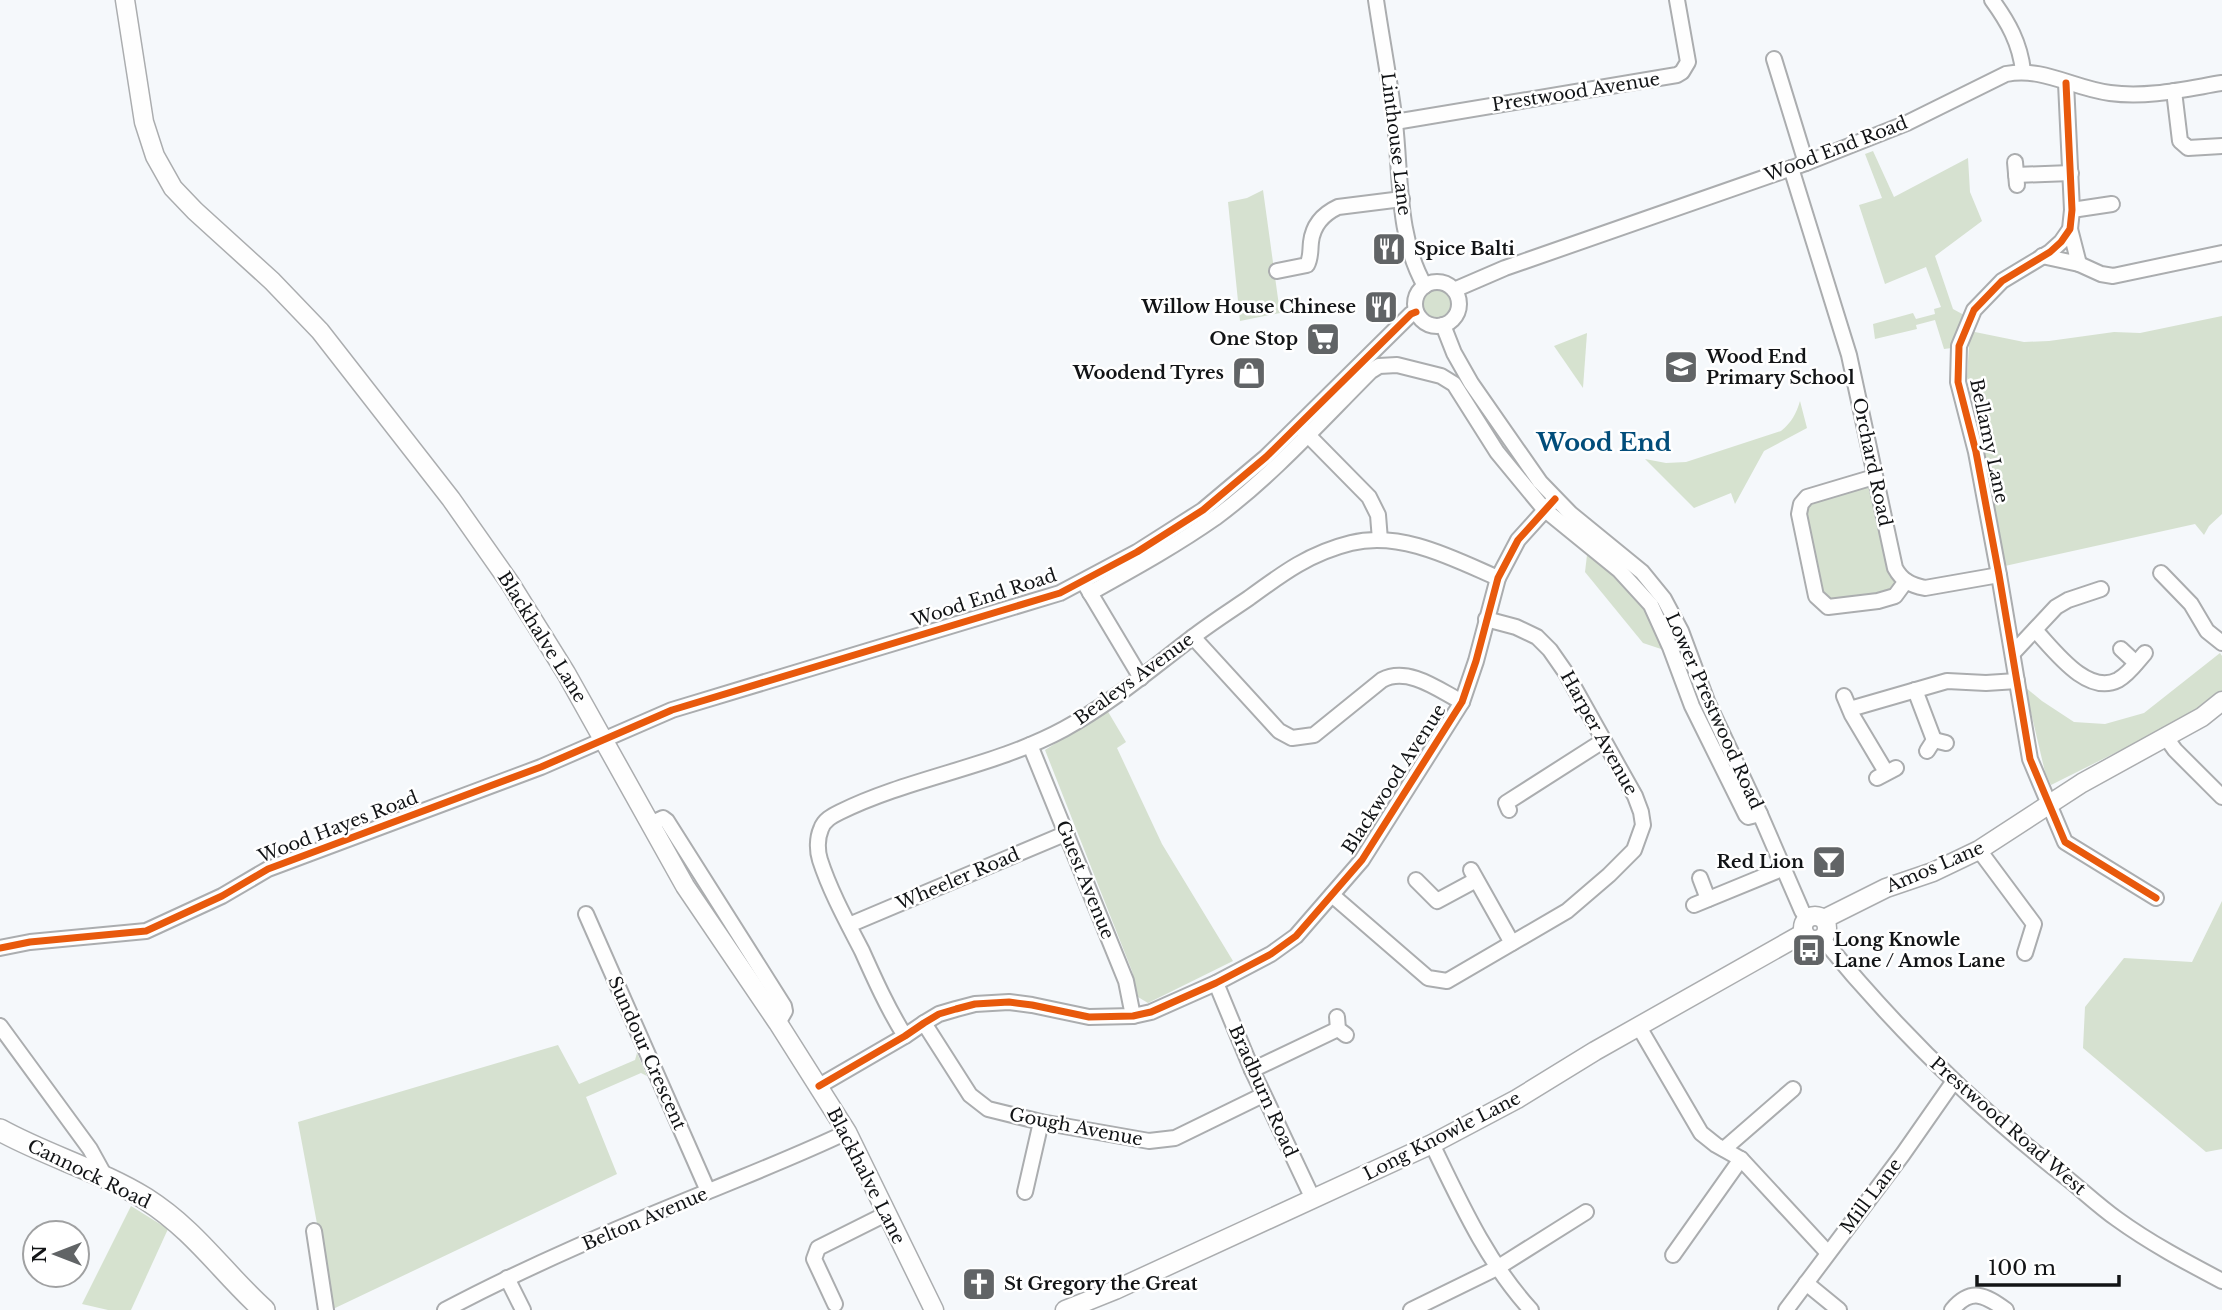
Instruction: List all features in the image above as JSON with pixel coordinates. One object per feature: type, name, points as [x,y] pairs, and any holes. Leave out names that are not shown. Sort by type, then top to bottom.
[{"type":"highway","name":"Cannock Road","points":[[0,1130],[29,1146],[145,1198],[189,1231],[264,1310]]},
{"type":"main road","name":"Blackhalve Lane","points":[[125,0],[144,122],[148,139],[163,173],[195,211],[300,309],[451,499],[510,583],[566,673],[691,895],[778,1023],[847,1132],[934,1310]]},
{"type":"main road","name":"Amos Lane","points":[[1812,923],[1886,888],[1933,872],[1979,850],[2082,783],[2202,717],[2222,701]]},
{"type":"main road","points":[[1812,923],[1813,940],[1822,938]]},
{"type":"main road","name":"Long Knowle Lane","points":[[1065,1310],[1115,1290],[1432,1144],[1517,1099],[1812,923]]},
{"type":"street","name":"Linthouse Lane","points":[[1376,0],[1395,122],[1409,246],[1425,286]]},
{"type":"street","name":"Prestwood Avenue","points":[[1395,122],[1677,75],[1688,62],[1677,0]]},
{"type":"street","points":[[1992,0],[2008,21],[2021,53],[2023,71],[2111,93],[2140,95],[2222,83]]},
{"type":"street","points":[[1774,59],[1806,163]]},
{"type":"street","name":"Wood End Road","points":[[1454,290],[1505,268],[1806,163],[1907,123],[1995,78],[2023,71]]},
{"type":"street","points":[[2066,83],[2071,173],[2070,229],[2079,264]]},
{"type":"street","points":[[2174,91],[2180,141],[2188,148],[2222,146]]},
{"type":"street","name":"Orchard Road","points":[[1791,168],[1849,355],[1895,568],[1906,581]]},
{"type":"street","points":[[2016,174],[2071,173]]},
{"type":"street","points":[[1277,271],[1307,265],[1310,260],[1311,241],[1319,220],[1333,209],[1402,199]]},
{"type":"street","points":[[2072,210],[2112,204]]},
{"type":"street","name":"Bellamy Lane","points":[[2070,229],[2061,242],[2002,281],[1974,310],[1959,346],[1958,382],[1976,453],[2030,759],[2065,842],[2157,898]]},
{"type":"street","points":[[2042,256],[2079,264],[2101,274],[2113,276],[2222,253]]},
{"type":"street","points":[[1438,283],[1454,290],[1458,298],[1458,310],[1451,321],[1443,325],[1428,324],[1416,312],[1417,295],[1425,286],[1438,283]]},
{"type":"street","name":"Wood End Road","points":[[604,740],[672,710],[832,660],[1086,587],[1203,510],[1303,430],[1411,314],[1416,312]]},
{"type":"street","points":[[1443,325],[1454,353],[1475,390],[1540,482],[1549,504]]},
{"type":"street","points":[[1380,540],[1378,515],[1369,497],[1303,430],[1379,366],[1396,365],[1441,376],[1454,384],[1497,452],[1549,504]]},
{"type":"street","points":[[1874,477],[1807,496],[1801,504],[1799,514],[1816,596],[1828,607],[1878,601],[1895,596],[1906,581],[1925,588],[1999,575]]},
{"type":"street","name":"Blackwood Avenue","points":[[819,1086],[939,1014],[967,1005],[999,1002],[1032,1004],[1089,1017],[1133,1016],[1216,983],[1271,954],[1297,936],[1362,860],[1462,702],[1498,578],[1518,540],[1549,504]]},
{"type":"street","name":"Lower Prestwood Road","points":[[1549,504],[1619,570],[1651,605],[1692,706],[1746,815],[1748,817],[1760,814],[1801,911],[1812,923]]},
{"type":"street","name":"Bealeys Avenue","points":[[905,1036],[849,925],[819,858],[818,838],[825,821],[877,797],[1030,745],[1065,729],[1141,678],[1193,637],[1304,559],[1352,543],[1380,540],[1425,548],[1498,578]]},
{"type":"street","points":[[2161,573],[2191,604],[2207,632],[2222,643]]},
{"type":"street","points":[[2078,579],[2084,594]]},
{"type":"street","points":[[1086,587],[1141,678]]},
{"type":"street","points":[[2013,653],[2063,602],[2101,589]]},
{"type":"street","name":"Harper Avenue","points":[[1332,895],[1428,978],[1447,981],[1567,911],[1634,850],[1643,825],[1635,796],[1566,673],[1537,637],[1486,619]]},
{"type":"street","points":[[2035,630],[2074,670],[2092,681],[2114,681],[2122,677],[2141,658],[2120,649]]},
{"type":"street","points":[[1193,637],[1279,731],[1292,737],[1314,735],[1382,680],[1396,675],[1410,677],[1462,702]]},
{"type":"street","points":[[1886,773],[1847,702],[1915,690],[1947,681],[2017,681]]},
{"type":"street","points":[[1915,690],[1936,745]]},
{"type":"street","points":[[2165,736],[2175,750],[2222,797]]},
{"type":"street","name":"Wood Hayes Road","points":[[0,947],[146,931],[222,896],[268,869],[541,767],[604,740]]},
{"type":"street","points":[[1509,810],[1506,803],[1603,741]]},
{"type":"street","name":"Guest Avenue","points":[[1030,745],[1126,981],[1133,1016]]},
{"type":"street","name":"Wheeler Road","points":[[849,925],[1067,833]]},
{"type":"street","points":[[1979,850],[2034,924],[2025,953]]},
{"type":"street","points":[[1694,905],[1784,868]]},
{"type":"street","points":[[1416,880],[1437,901],[1474,875],[1512,943]]},
{"type":"street","points":[[1700,878],[1708,899]]},
{"type":"street","name":"Sundour Crescent","points":[[586,914],[708,1191]]},
{"type":"street","name":"Prestwood Road West","points":[[1822,938],[1879,1006],[1954,1081],[2033,1152],[2117,1219],[2165,1250],[2222,1281]]},
{"type":"street","name":"Bradburn Road","points":[[1216,983],[1263,1095],[1313,1199]]},
{"type":"street","name":"Gough Avenue","points":[[924,1023],[977,1102],[988,1109],[1041,1122],[1149,1141],[1175,1138],[1263,1095]]},
{"type":"street","points":[[0,1026],[90,1149],[107,1179]]},
{"type":"street","points":[[1252,1070],[1340,1027]]},
{"type":"street","points":[[1639,1027],[1701,1133],[1741,1158],[1828,1253]]},
{"type":"street","name":"Mill Lane","points":[[1786,1310],[1954,1081]]},
{"type":"street","points":[[1724,1149],[1793,1089]]},
{"type":"street","points":[[1025,1192],[1041,1122]]},
{"type":"street","name":"Belton Avenue","points":[[445,1310],[508,1278],[708,1191],[796,1157],[847,1132]]},
{"type":"street","points":[[1432,1144],[1460,1204],[1497,1268],[1531,1310]]},
{"type":"street","points":[[1673,1255],[1741,1158]]},
{"type":"street","points":[[1410,1310],[1497,1268],[1586,1212]]},
{"type":"street","points":[[835,1304],[814,1259],[818,1248],[886,1214]]},
{"type":"street","points":[[314,1231],[326,1310]]},
{"type":"street","points":[[508,1278],[523,1310]]},
{"type":"street","points":[[1806,1283],[1839,1310]]},
{"type":"street","points":[[1952,1310],[1959,1302],[1975,1296],[1987,1297],[2006,1310]]},
{"type":"green space","points":[[1873,151],[1894,197],[1968,158],[1970,192],[1982,221],[1935,256],[1953,309],[1964,315],[1952,348],[1944,349],[1935,320],[1916,325],[1917,329],[1875,339],[1873,324],[1913,313],[1916,319],[1935,314],[1934,309],[1941,307],[1926,267],[1885,284],[1859,205],[1882,198],[1865,154]]},
{"type":"green space","points":[[1263,190],[1280,313],[1240,321],[1228,202],[1247,198]]},
{"type":"green space","points":[[1437,287],[1449,292],[1454,304],[1449,316],[1437,321],[1425,316],[1420,304],[1425,292]]},
{"type":"green space","points":[[2222,316],[2222,514],[2204,535],[2195,524],[2005,566],[1967,377],[1970,331],[2024,342],[2049,341],[2114,332],[2140,333]]},
{"type":"green space","points":[[1587,333],[1583,388],[1554,346]]},
{"type":"green space","points":[[1800,401],[1807,428],[1764,451],[1735,504],[1731,493],[1694,508],[1645,459],[1666,463],[1686,462],[1781,431],[1793,418]]},
{"type":"green space","points":[[1865,485],[1872,488],[1890,577],[1898,582],[1893,590],[1863,598],[1831,602],[1821,593],[1805,512],[1807,505],[1813,500]]},
{"type":"green space","points":[[1587,555],[1617,578],[1650,615],[1664,650],[1643,643],[1585,572]]},
{"type":"green space","points":[[2220,653],[2222,691],[2197,712],[2051,785],[2045,772],[2025,687],[2074,722],[2105,724],[2144,713]]},
{"type":"green space","points":[[1107,710],[1126,742],[1117,748],[1162,844],[1233,961],[1148,1003],[1138,997],[1132,971],[1045,750]]},
{"type":"green space","points":[[2222,901],[2222,1149],[2206,1152],[2083,1048],[2085,1007],[2124,958],[2192,962]]},
{"type":"green space","points":[[558,1045],[579,1084],[635,1060],[637,1053],[647,1076],[641,1073],[586,1097],[617,1174],[333,1309],[298,1122]]},
{"type":"green space","points":[[131,1206],[168,1229],[131,1310],[108,1310],[82,1304]]},
{"type":"cycle path","points":[[2066,83],[2072,210],[2070,229],[2050,252],[2002,281],[1974,310],[1959,346],[1958,382],[1976,452],[2030,759],[2065,842],[2156,898]]},
{"type":"cycle path","points":[[0,948],[30,942],[146,931],[222,896],[268,869],[541,767],[672,710],[1060,593],[1137,552],[1203,510],[1266,457],[1416,312]]},
{"type":"cycle path","points":[[819,1086],[939,1014],[975,1004],[1009,1002],[1089,1017],[1133,1016],[1151,1012],[1216,983],[1271,954],[1296,936],[1362,860],[1462,702],[1498,578],[1518,540],[1555,499]]},
{"type":"place","name":"Spice Balti","points":[[1389,249]]},
{"type":"place","name":"Willow House Chinese","points":[[1381,307]]},
{"type":"place","name":"One Stop","points":[[1323,339]]},
{"type":"place","name":"Wood End Primary School","points":[[1681,367]]},
{"type":"place","name":"Woodend Tyres","points":[[1249,373]]},
{"type":"place","name":"Red Lion","points":[[1829,862]]},
{"type":"place","name":"Long Knowle Lane / Amos Lane","points":[[1809,950]]},
{"type":"place","name":"St Gregory the Great","points":[[979,1284]]},
{"type":"district","name":"Wood End","points":[[1604,442]]}]
